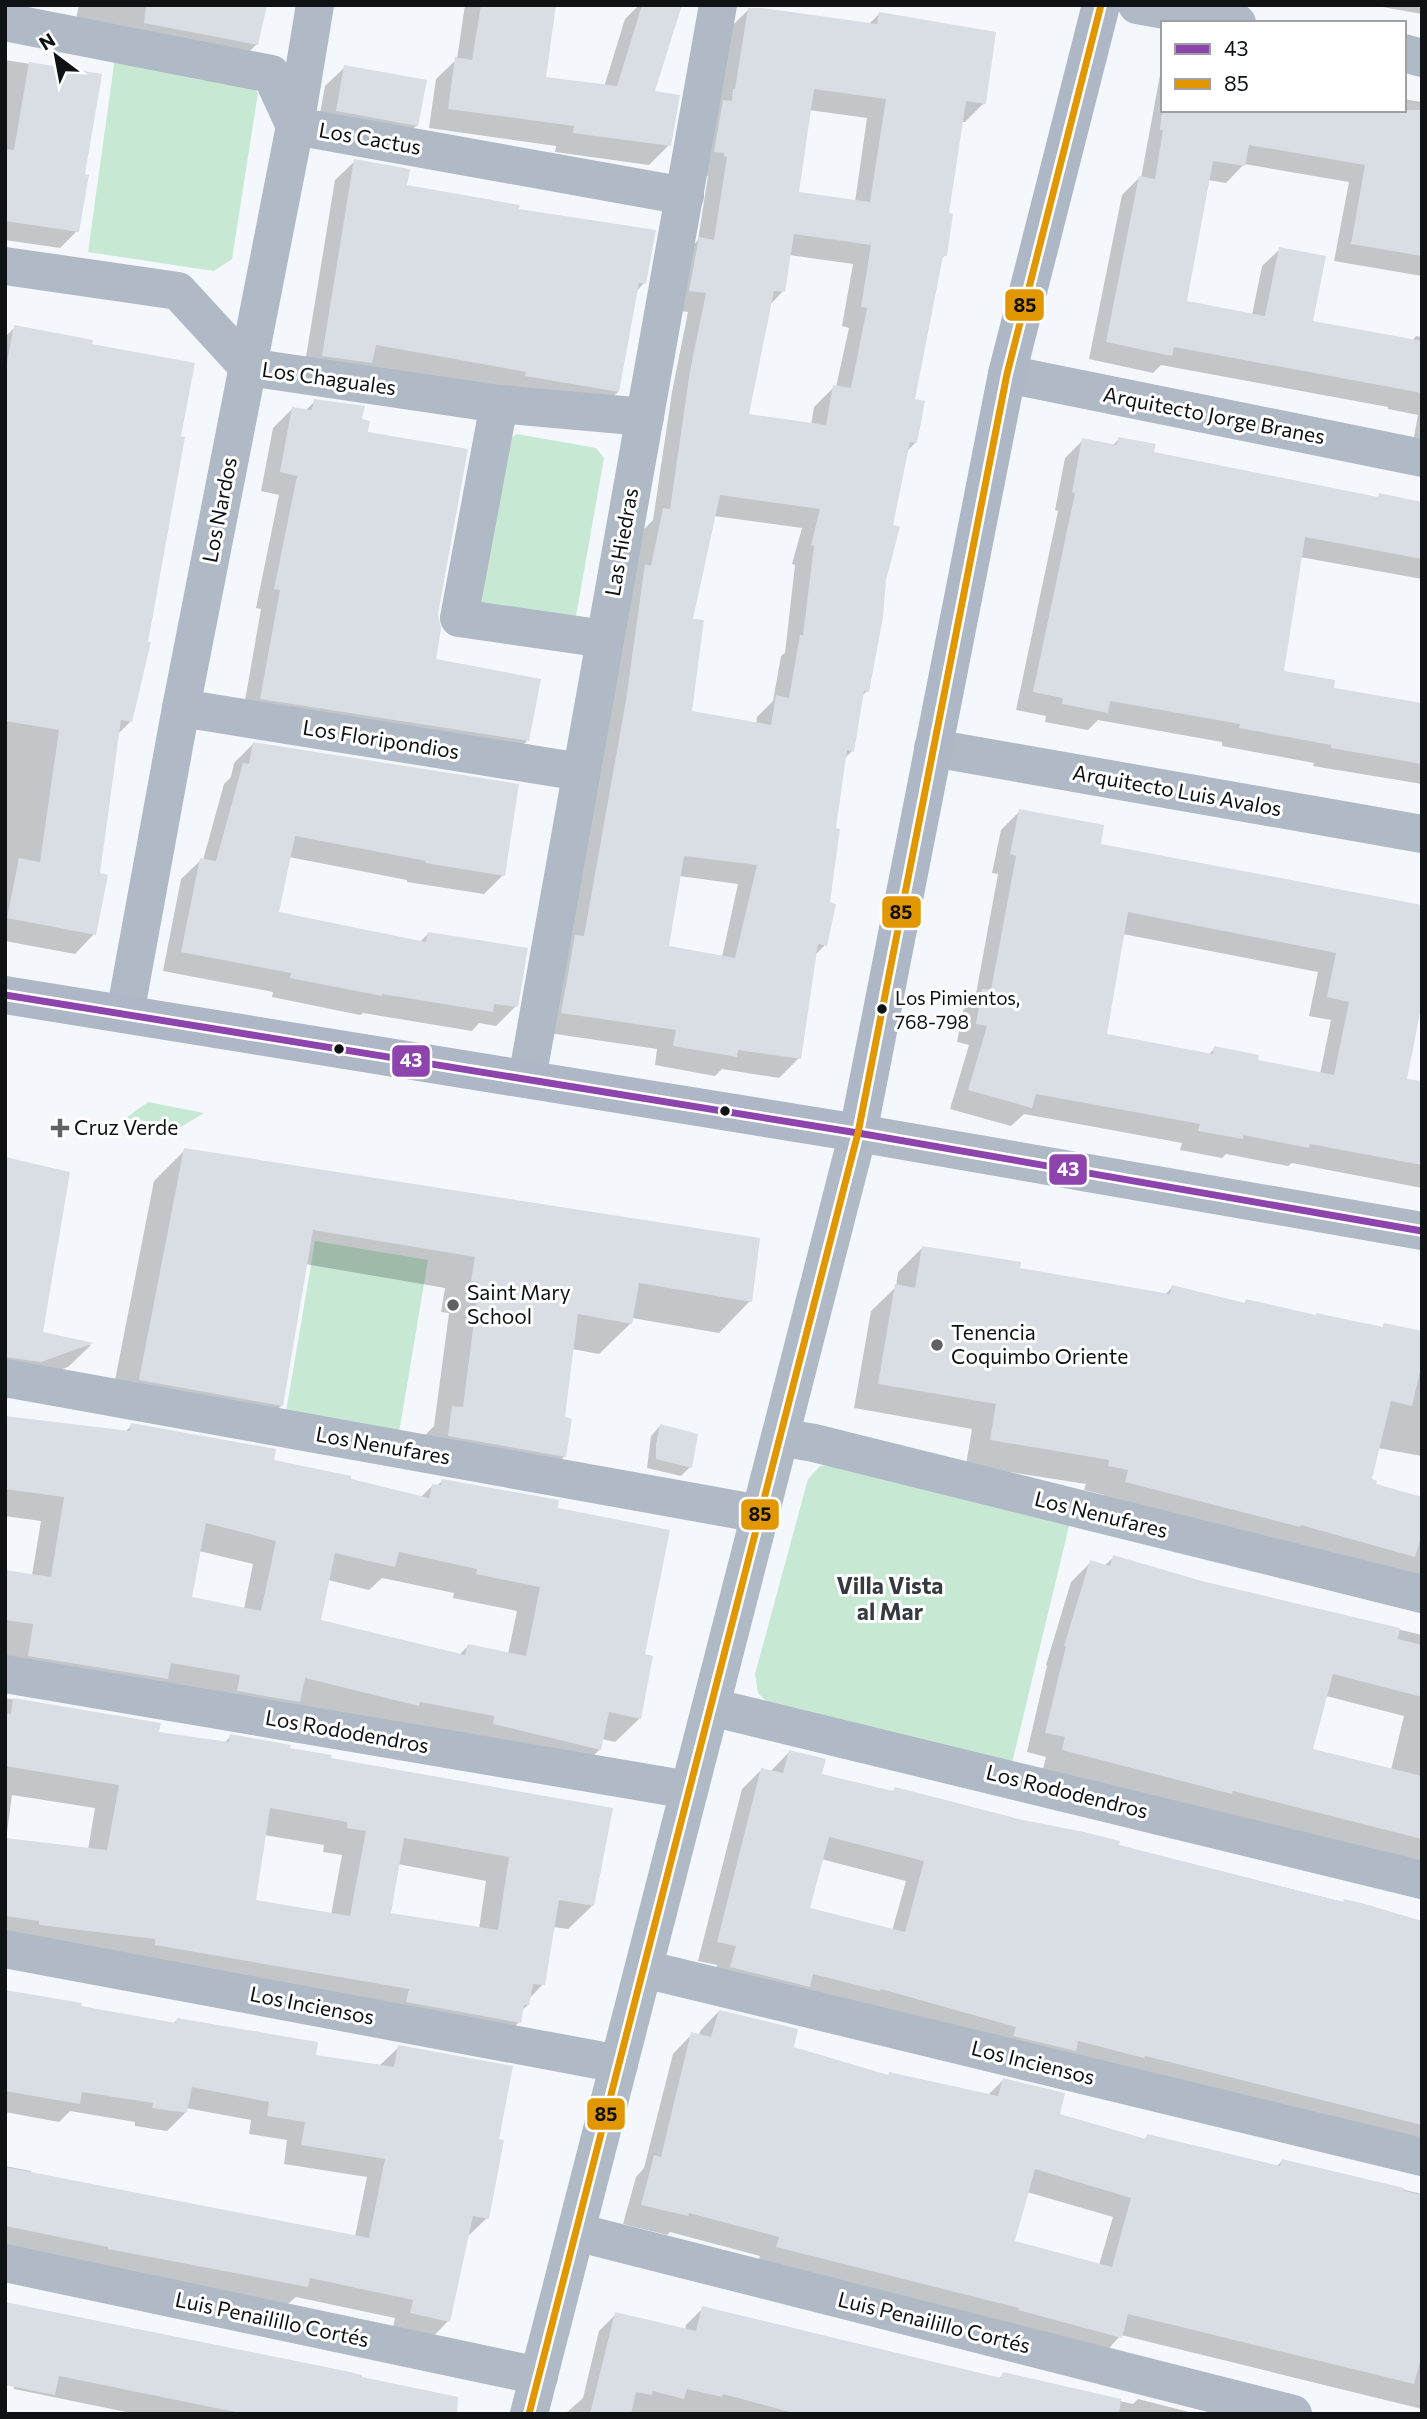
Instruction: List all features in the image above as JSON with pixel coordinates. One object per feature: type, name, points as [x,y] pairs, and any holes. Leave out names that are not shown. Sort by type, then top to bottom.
[{"type":"main road","points":[[5,995],[858,1133],[1007,374],[1101,5]]},
{"type":"street","name":"Los Nardos","points":[[125,1014],[181,708],[295,125],[315,5]]},
{"type":"street","name":"Las Hiedras","points":[[527,1079],[718,5]]},
{"type":"street","points":[[1137,5],[1226,21]]},
{"type":"street","name":"Los Cactus","points":[[29,18],[271,74],[295,125],[685,196]]},
{"type":"street","name":"Los Chaguales","points":[[5,267],[178,291],[248,367],[499,404],[645,417]]},
{"type":"street","name":"Arquitecto Jorge Branes","points":[[1007,374],[1422,458]]},
{"type":"street","points":[[499,404],[459,618],[605,639]]},
{"type":"street","name":"Los Floripondios","points":[[181,708],[581,772]]},
{"type":"street","name":"Arquitecto Luis Avalos","points":[[933,748],[1422,834]]},
{"type":"street","points":[[529,2414],[858,1133],[1422,1231]]},
{"type":"street","name":"Los Nenufares","points":[[5,1378],[760,1514]]},
{"type":"street","name":"Los Nenufares","points":[[780,1437],[814,1443],[1422,1594]]},
{"type":"street","name":"Los Rododendros","points":[[5,1674],[689,1790]]},
{"type":"street","name":"Los Rododendros","points":[[711,1707],[1422,1880]]},
{"type":"street","name":"Los Inciensos","points":[[5,1949],[620,2064]]},
{"type":"street","name":"Los Inciensos","points":[[644,1969],[1422,2157]]},
{"type":"street","name":"Luis Penailillo Cortés","points":[[576,2232],[1293,2414]]},
{"type":"street","name":"Luis Penailillo Cortés","points":[[5,2263],[539,2376]]},
{"type":"green space","points":[[115,57],[250,83],[258,93],[232,259],[214,271],[88,252]]},
{"type":"green space","points":[[517,434],[596,448],[604,458],[575,622],[476,614],[506,441]]},
{"type":"green space","points":[[148,1102],[204,1113],[181,1127],[126,1118]]},
{"type":"green space","points":[[315,1241],[428,1260],[399,1433],[286,1412]]},
{"type":"green space","points":[[840,1464],[1071,1518],[1012,1763],[771,1706],[758,1693],[755,1674],[808,1479],[820,1466]]},
{"type":"building","points":[[146,5],[267,5],[258,45],[144,23]]},
{"type":"building","points":[[481,5],[556,5],[546,77],[617,86],[642,5],[682,5],[655,91],[680,95],[671,146],[573,133],[574,126],[448,109],[455,57],[472,60]]},
{"type":"building","points":[[748,8],[877,24],[879,12],[996,32],[986,104],[966,101],[949,213],[953,214],[947,256],[943,256],[915,399],[925,401],[917,443],[910,442],[893,525],[900,527],[886,580],[883,617],[869,692],[864,691],[854,752],[847,750],[836,828],[840,829],[830,902],[836,904],[827,946],[818,944],[801,1059],[738,1050],[737,1057],[673,1046],[676,1030],[561,1013],[575,935],[584,936],[626,700],[645,564],[651,566],[663,508],[670,509],[690,371],[706,293],[689,291],[699,237],[714,240],[727,157],[724,153],[714,152],[723,100],[732,101]],"holes":[[[814,89],[886,99],[870,202],[799,192]],[[794,234],[871,245],[861,307],[867,308],[851,388],[833,385],[826,425],[749,414],[774,291],[785,292]],[[720,495],[820,509],[811,545],[814,546],[803,635],[800,635],[789,698],[776,695],[771,725],[692,711],[704,620],[693,619]],[[684,856],[757,865],[735,958],[669,946]]]},
{"type":"building","points":[[29,62],[102,74],[85,174],[89,175],[79,232],[5,221],[5,149],[14,150]]},
{"type":"building","points":[[344,65],[427,80],[418,126],[336,111]]},
{"type":"building","points":[[1422,110],[1422,256],[1351,244],[1365,165],[1249,145],[1245,166],[1213,161],[1187,301],[1265,316],[1279,247],[1326,256],[1313,321],[1422,341],[1422,393],[1174,347],[1172,356],[1106,342],[1139,176],[1155,179],[1163,130],[1160,130],[1162,112]]},
{"type":"building","points":[[354,159],[410,169],[407,185],[520,205],[519,209],[656,230],[646,284],[639,283],[619,392],[525,376],[526,372],[376,345],[372,363],[322,356]]},
{"type":"building","points":[[14,325],[93,340],[92,344],[195,363],[181,436],[185,437],[148,642],[151,642],[132,722],[121,720],[100,873],[108,875],[96,935],[7,918],[19,858],[40,862],[59,730],[5,721],[5,373]]},
{"type":"building","points":[[314,399],[365,406],[362,419],[370,421],[368,432],[468,449],[438,614],[441,629],[436,659],[541,679],[529,741],[260,699],[280,590],[274,589],[297,476],[280,472],[292,407],[312,410]]},
{"type":"building","points":[[1118,437],[1156,444],[1154,452],[1378,497],[1379,493],[1422,502],[1422,559],[1305,537],[1284,671],[1335,680],[1334,688],[1422,703],[1422,764],[1239,728],[1240,724],[1110,701],[1108,713],[1062,704],[1063,698],[1033,692],[1075,493],[1072,492],[1082,438],[1117,445]]},
{"type":"building","points":[[253,742],[519,784],[505,876],[425,863],[426,861],[295,836],[279,912],[426,942],[428,932],[528,948],[518,1007],[494,1004],[493,1012],[382,996],[290,978],[291,973],[181,952],[200,858],[216,861],[243,763],[249,764]]},
{"type":"building","points":[[1019,809],[1104,825],[1101,844],[1422,905],[1422,1003],[1407,1079],[1422,1081],[1422,1165],[1310,1144],[1309,1148],[1243,1135],[1243,1139],[1198,1131],[1200,1124],[1036,1094],[1032,1108],[968,1090],[987,1026],[976,1024],[982,989],[991,990],[1016,856],[1010,854]],"holes":[[[1128,912],[1336,953],[1327,997],[1349,1002],[1334,1075],[1258,1060],[1259,1055],[1214,1046],[1213,1054],[1107,1034]]]},
{"type":"building","points":[[184,1148],[760,1238],[752,1302],[639,1283],[632,1324],[578,1314],[565,1417],[572,1419],[566,1457],[448,1436],[452,1406],[463,1407],[479,1282],[471,1281],[475,1257],[313,1230],[283,1406],[139,1380]]},
{"type":"building","points":[[5,1157],[70,1172],[43,1332],[94,1343],[41,1362],[5,1357]]},
{"type":"building","points":[[922,1246],[1021,1262],[1020,1268],[1170,1294],[1172,1285],[1245,1303],[1246,1299],[1316,1315],[1383,1327],[1384,1323],[1422,1331],[1422,1363],[1412,1406],[1391,1401],[1372,1479],[1377,1481],[1376,1484],[1422,1497],[1422,1534],[1415,1557],[1301,1525],[1300,1527],[1125,1482],[1128,1470],[1108,1466],[1109,1460],[990,1440],[996,1404],[878,1384],[895,1284],[915,1288]]},
{"type":"building","points":[[5,1416],[130,1431],[131,1423],[276,1449],[274,1460],[351,1476],[351,1479],[429,1498],[432,1484],[441,1485],[442,1479],[559,1500],[558,1508],[670,1530],[645,1654],[653,1656],[641,1719],[609,1712],[601,1750],[493,1724],[494,1716],[420,1702],[419,1706],[305,1678],[300,1702],[237,1691],[240,1675],[171,1663],[168,1679],[28,1656],[33,1624],[5,1620],[5,1570],[51,1577],[64,1497],[5,1489]],"holes":[[[206,1523],[276,1541],[261,1611],[192,1597]],[[399,1552],[477,1569],[476,1574],[540,1587],[526,1656],[468,1644],[465,1655],[321,1620],[335,1553],[395,1567]]]},
{"type":"building","points":[[660,1424],[698,1434],[692,1468],[656,1459]]},
{"type":"building","points":[[1113,1555],[1202,1581],[1400,1628],[1398,1639],[1422,1645],[1422,1697],[1333,1674],[1313,1749],[1422,1776],[1422,1839],[1062,1750],[1065,1737],[1045,1733],[1064,1646],[1090,1560],[1110,1566]]},
{"type":"building","points":[[13,1698],[161,1723],[159,1732],[229,1742],[230,1734],[291,1745],[290,1748],[332,1755],[331,1758],[613,1808],[594,1906],[559,1900],[545,1985],[533,1984],[529,2005],[524,2005],[521,2023],[406,2002],[409,1989],[155,1945],[155,1939],[39,1925],[39,1921],[5,1916],[5,1838],[107,1850],[119,1785],[5,1766],[5,1713],[11,1714]],"holes":[[[270,1808],[347,1822],[347,1828],[366,1831],[350,1916],[256,1900]],[[404,1838],[509,1857],[498,1930],[391,1913]]]},
{"type":"building","points":[[789,1750],[826,1759],[822,1774],[893,1791],[895,1787],[1023,1820],[1084,1832],[1120,1841],[1119,1845],[1343,1902],[1344,1899],[1365,1904],[1422,1921],[1422,2125],[1078,2041],[1076,2051],[1013,2036],[1016,2027],[881,1989],[880,1991],[813,1974],[810,1987],[730,1967],[736,1946],[717,1942],[761,1768],[783,1773]],"holes":[[[829,1837],[924,1861],[905,1932],[810,1908]]]},
{"type":"building","points":[[5,1990],[176,2023],[177,2018],[318,2042],[316,2055],[394,2067],[398,2045],[513,2066],[499,2139],[504,2140],[489,2219],[473,2216],[450,2322],[410,2313],[413,2300],[310,2278],[308,2287],[108,2249],[5,2226],[5,2167],[369,2238],[385,2159],[301,2145],[305,2122],[267,2116],[269,2102],[192,2087],[187,2113],[152,2108],[153,2103],[82,2092],[80,2104],[5,2091]]},
{"type":"building","points":[[719,2010],[798,2029],[794,2047],[888,2075],[889,2072],[998,2096],[1003,2078],[1065,2093],[1060,2114],[1146,2139],[1147,2134],[1280,2166],[1282,2159],[1404,2188],[1404,2191],[1422,2195],[1422,2354],[1414,2384],[1128,2314],[1122,2338],[1018,2310],[1019,2308],[776,2247],[779,2237],[689,2213],[688,2216],[641,2205],[654,2155],[661,2157],[691,2032],[711,2037]],"holes":[[[1035,2169],[1131,2198],[1112,2267],[1015,2241]]]},
{"type":"building","points":[[5,2302],[345,2371],[458,2397],[457,2414],[245,2414],[59,2376],[55,2395],[5,2385]]},
{"type":"building","points":[[702,2306],[1001,2378],[1003,2372],[1121,2399],[1119,2414],[798,2414],[723,2394],[722,2397],[687,2389],[684,2399],[653,2391],[652,2395],[636,2392],[631,2414],[590,2414],[615,2312],[696,2331]]},
{"type":"transit line","name":"85","points":[[529,2414],[858,1133],[1007,374],[1101,5]]},
{"type":"transit line","name":"43","points":[[5,995],[858,1133],[1422,1231]]},
{"type":"place","name":"Los Pimientos, 768-798","points":[[882,1009]]},
{"type":"place","name":"Cruz Verde","points":[[60,1128]]},
{"type":"place","name":"Saint Mary School","points":[[453,1305]]},
{"type":"place","name":"Tenencia Coquimbo Oriente","points":[[937,1345]]},
{"type":"district","name":"Villa Vista al Mar","points":[[890,1599]]}]
